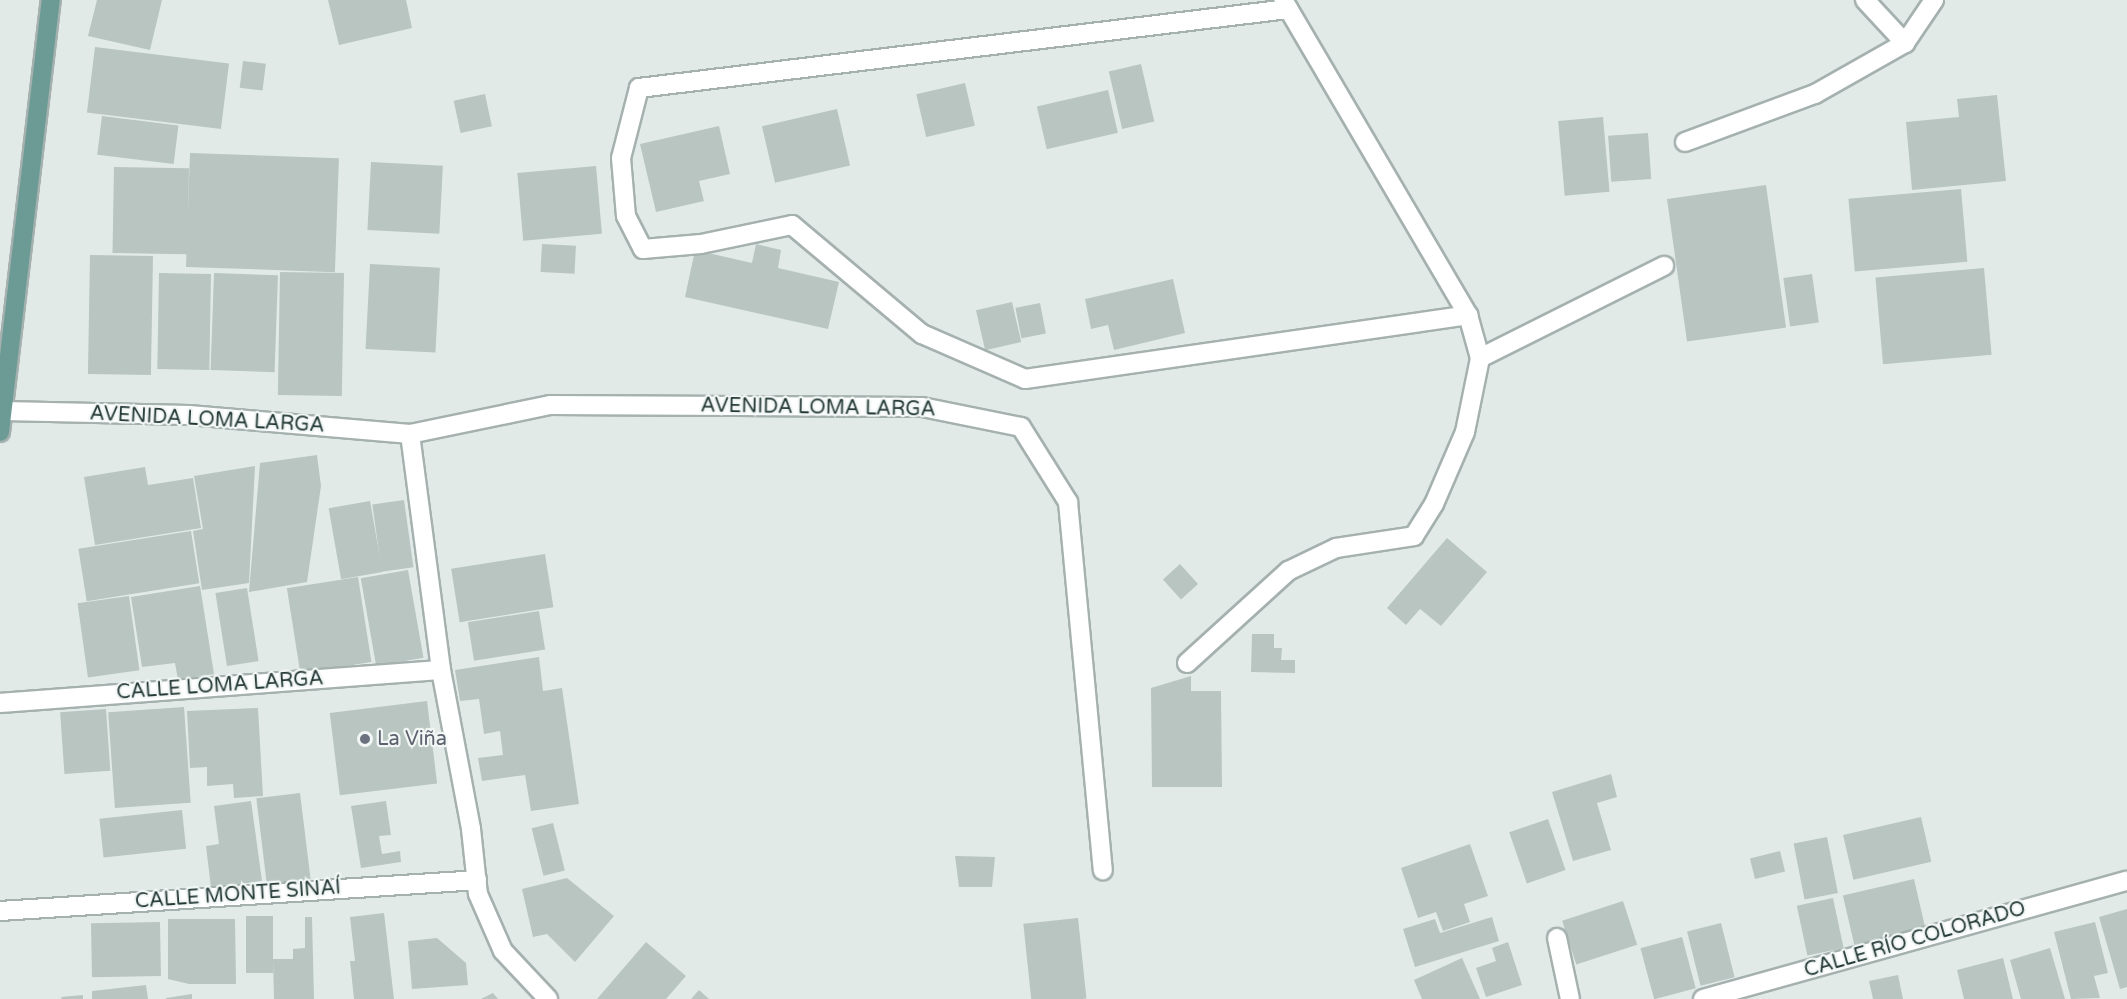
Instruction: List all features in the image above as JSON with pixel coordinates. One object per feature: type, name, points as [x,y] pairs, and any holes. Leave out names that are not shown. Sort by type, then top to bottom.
[{"type":"main road","points":[[0,432],[51,0]]},
{"type":"street","points":[[1865,0],[1905,43]]},
{"type":"street","points":[[1685,142],[1815,94],[1905,43],[1934,0]]},
{"type":"street","points":[[1187,663],[1288,571],[1336,549],[1414,536],[1434,504],[1465,432],[1480,358],[1468,315],[1286,5],[639,88],[621,158],[626,216],[643,249],[701,244],[792,225],[922,334],[1025,379],[1468,315]]},
{"type":"street","points":[[1480,358],[1664,266]]},
{"type":"street","name":"AVENIDA LOMA LARGA","points":[[3,411],[189,415],[410,434],[550,405],[922,406],[1021,427],[1068,502],[1103,870]]},
{"type":"street","points":[[410,434],[441,670],[478,894],[503,951],[548,999]]},
{"type":"street","name":"CALLE LOMA LARGA","points":[[0,703],[441,670]]},
{"type":"street","name":"CALLE MONTE SINAÍ","points":[[0,911],[477,880]]},
{"type":"street","name":"CALLE RÍO COLORADO","points":[[1704,999],[2127,881]]},
{"type":"street","points":[[1557,938],[1570,999]]},
{"type":"building","points":[[97,0],[162,0],[150,50],[88,36]]},
{"type":"building","points":[[328,0],[406,0],[412,28],[339,45]]},
{"type":"building","points":[[95,47],[229,63],[221,129],[87,113]]},
{"type":"building","points":[[243,61],[266,64],[263,91],[240,88]]},
{"type":"building","points":[[1141,64],[1154,121],[1122,129],[1109,71]]},
{"type":"building","points":[[965,83],[975,126],[926,137],[916,94]]},
{"type":"building","points":[[1108,90],[1118,133],[1047,149],[1037,106]]},
{"type":"building","points":[[485,94],[492,126],[461,133],[454,101]]},
{"type":"building","points":[[1997,95],[2006,181],[1912,190],[1906,122],[1959,117],[1957,99]]},
{"type":"building","points":[[837,109],[850,166],[775,183],[762,126]]},
{"type":"building","points":[[102,116],[178,125],[174,164],[97,155]]},
{"type":"building","points":[[1603,117],[1610,192],[1565,196],[1558,121]]},
{"type":"building","points":[[719,126],[730,174],[699,181],[704,201],[656,212],[640,144]]},
{"type":"building","points":[[1648,133],[1651,179],[1611,182],[1608,136]]},
{"type":"building","points":[[190,153],[339,158],[335,272],[186,267]]},
{"type":"building","points":[[371,162],[443,166],[439,234],[367,230]]},
{"type":"building","points":[[596,166],[602,234],[523,241],[517,173]]},
{"type":"building","points":[[114,167],[189,168],[187,254],[112,253]]},
{"type":"building","points":[[1766,185],[1786,328],[1687,342],[1667,199]]},
{"type":"building","points":[[1961,189],[1967,262],[1855,272],[1848,199]]},
{"type":"building","points":[[542,244],[576,246],[574,274],[541,272]]},
{"type":"building","points":[[756,244],[781,250],[778,268],[839,282],[828,329],[685,297],[695,250],[752,263]]},
{"type":"building","points":[[90,255],[153,256],[151,375],[88,374]]},
{"type":"building","points":[[370,264],[440,268],[435,353],[366,349]]},
{"type":"building","points":[[1984,268],[1992,355],[1883,364],[1875,277]]},
{"type":"building","points":[[280,272],[344,273],[342,396],[278,395]]},
{"type":"building","points":[[159,273],[211,274],[209,370],[157,369]]},
{"type":"building","points":[[214,273],[278,275],[275,372],[211,370]]},
{"type":"building","points":[[1812,274],[1819,323],[1790,327],[1783,278]]},
{"type":"building","points":[[1173,279],[1185,333],[1114,350],[1108,325],[1091,329],[1085,299]]},
{"type":"building","points":[[1012,302],[1021,342],[985,350],[976,310]]},
{"type":"building","points":[[1040,303],[1046,333],[1021,338],[1015,308]]},
{"type":"building","points":[[317,455],[321,486],[307,582],[249,592],[260,463]]},
{"type":"building","points":[[255,466],[249,583],[202,590],[193,531],[203,529],[194,476]]},
{"type":"building","points":[[145,467],[148,485],[193,478],[201,528],[95,545],[84,477]]},
{"type":"building","points":[[404,500],[413,567],[382,572],[372,504]]},
{"type":"building","points":[[370,501],[383,572],[341,579],[329,508]]},
{"type":"building","points":[[191,531],[199,583],[87,601],[78,549]]},
{"type":"building","points":[[1447,538],[1487,572],[1441,626],[1420,609],[1406,625],[1387,608]]},
{"type":"building","points":[[545,554],[553,607],[460,622],[451,569]]},
{"type":"building","points":[[1180,564],[1198,584],[1181,599],[1163,579]]},
{"type":"building","points":[[408,570],[423,658],[376,666],[361,578]]},
{"type":"building","points":[[358,577],[371,662],[300,673],[287,588]]},
{"type":"building","points":[[200,586],[214,674],[178,680],[175,663],[142,667],[131,597]]},
{"type":"building","points":[[247,588],[259,661],[227,666],[215,593]]},
{"type":"building","points":[[129,596],[139,670],[88,678],[78,603]]},
{"type":"building","points":[[539,611],[545,650],[474,661],[468,622]]},
{"type":"building","points":[[1252,634],[1274,634],[1274,648],[1282,648],[1281,660],[1295,660],[1295,673],[1251,672]]},
{"type":"building","points":[[539,657],[543,691],[562,688],[579,804],[531,811],[525,775],[482,781],[478,758],[503,755],[500,731],[484,734],[479,699],[460,701],[455,670]]},
{"type":"building","points":[[1191,676],[1191,691],[1221,691],[1222,787],[1152,787],[1151,688]]},
{"type":"building","points":[[427,701],[437,783],[340,795],[330,713]]},
{"type":"building","points":[[184,707],[191,803],[115,808],[108,712]]},
{"type":"building","points":[[258,708],[263,796],[234,798],[233,784],[207,786],[207,767],[190,768],[187,711]]},
{"type":"building","points":[[106,709],[110,771],[64,774],[60,712]]},
{"type":"building","points":[[1611,774],[1617,797],[1597,803],[1611,850],[1573,861],[1552,792]]},
{"type":"building","points":[[300,793],[311,879],[267,885],[256,798]]},
{"type":"building","points":[[251,801],[262,881],[211,888],[206,846],[219,844],[214,806]]},
{"type":"building","points":[[386,801],[391,835],[379,836],[382,854],[400,851],[401,862],[361,868],[351,806]]},
{"type":"building","points":[[182,810],[186,849],[104,857],[99,819]]},
{"type":"building","points":[[1921,817],[1931,862],[1853,880],[1843,835]]},
{"type":"building","points":[[1548,819],[1566,870],[1527,883],[1509,832]]},
{"type":"building","points":[[553,823],[565,871],[544,876],[532,828]]},
{"type":"building","points":[[1827,837],[1838,893],[1805,899],[1794,843]]},
{"type":"building","points":[[1470,844],[1488,896],[1464,904],[1470,922],[1443,931],[1436,912],[1418,918],[1401,868]]},
{"type":"building","points":[[1780,851],[1785,871],[1755,879],[1750,858]]},
{"type":"building","points":[[955,856],[995,857],[992,887],[959,887]]},
{"type":"building","points":[[567,878],[614,916],[575,962],[547,934],[533,937],[522,889]]},
{"type":"building","points":[[1914,879],[1925,929],[1854,945],[1843,895]]},
{"type":"building","points":[[1833,898],[1844,948],[1807,956],[1797,906]]},
{"type":"building","points":[[1623,901],[1637,945],[1576,965],[1562,921]]},
{"type":"building","points":[[2127,909],[2127,987],[2120,989],[2099,917]]},
{"type":"building","points":[[384,913],[394,999],[354,999],[350,961],[355,961],[350,917]]},
{"type":"building","points":[[246,916],[273,916],[273,973],[246,973]]},
{"type":"building","points":[[305,917],[312,917],[314,999],[274,999],[273,959],[293,959],[293,949],[305,948]]},
{"type":"building","points":[[1492,917],[1499,941],[1415,967],[1403,929],[1435,919],[1440,933]]},
{"type":"building","points":[[1078,918],[1086,999],[1031,999],[1023,924]]},
{"type":"building","points":[[168,919],[235,919],[236,984],[189,984],[168,979]]},
{"type":"building","points":[[160,922],[161,976],[92,977],[91,923]]},
{"type":"building","points":[[2095,922],[2108,973],[2094,976],[2100,998],[2071,999],[2054,932]]},
{"type":"building","points":[[1721,923],[1735,977],[1701,986],[1687,931]]},
{"type":"building","points":[[1682,937],[1696,988],[1654,999],[1640,948]]},
{"type":"building","points":[[437,938],[466,963],[468,985],[412,989],[408,941]]},
{"type":"building","points":[[646,942],[686,976],[666,999],[597,999]]},
{"type":"building","points":[[1508,942],[1522,985],[1486,997],[1476,968],[1496,961],[1492,948]]},
{"type":"building","points":[[2050,948],[2065,999],[2021,999],[2010,960]]},
{"type":"building","points":[[1462,958],[1480,999],[1422,999],[1414,980]]},
{"type":"building","points":[[2003,958],[2013,999],[1964,999],[1957,970]]},
{"type":"building","points":[[1898,975],[1903,999],[1873,999],[1869,981]]},
{"type":"building","points":[[146,985],[148,999],[92,999],[92,991]]},
{"type":"building","points":[[699,990],[709,999],[691,999]]},
{"type":"building","points":[[493,993],[498,999],[481,999]]},
{"type":"building","points":[[192,994],[192,999],[166,999],[166,998]]},
{"type":"building","points":[[83,995],[83,999],[62,999],[61,997]]},
{"type":"place","name":"La Viña","points":[[365,739]]}]
